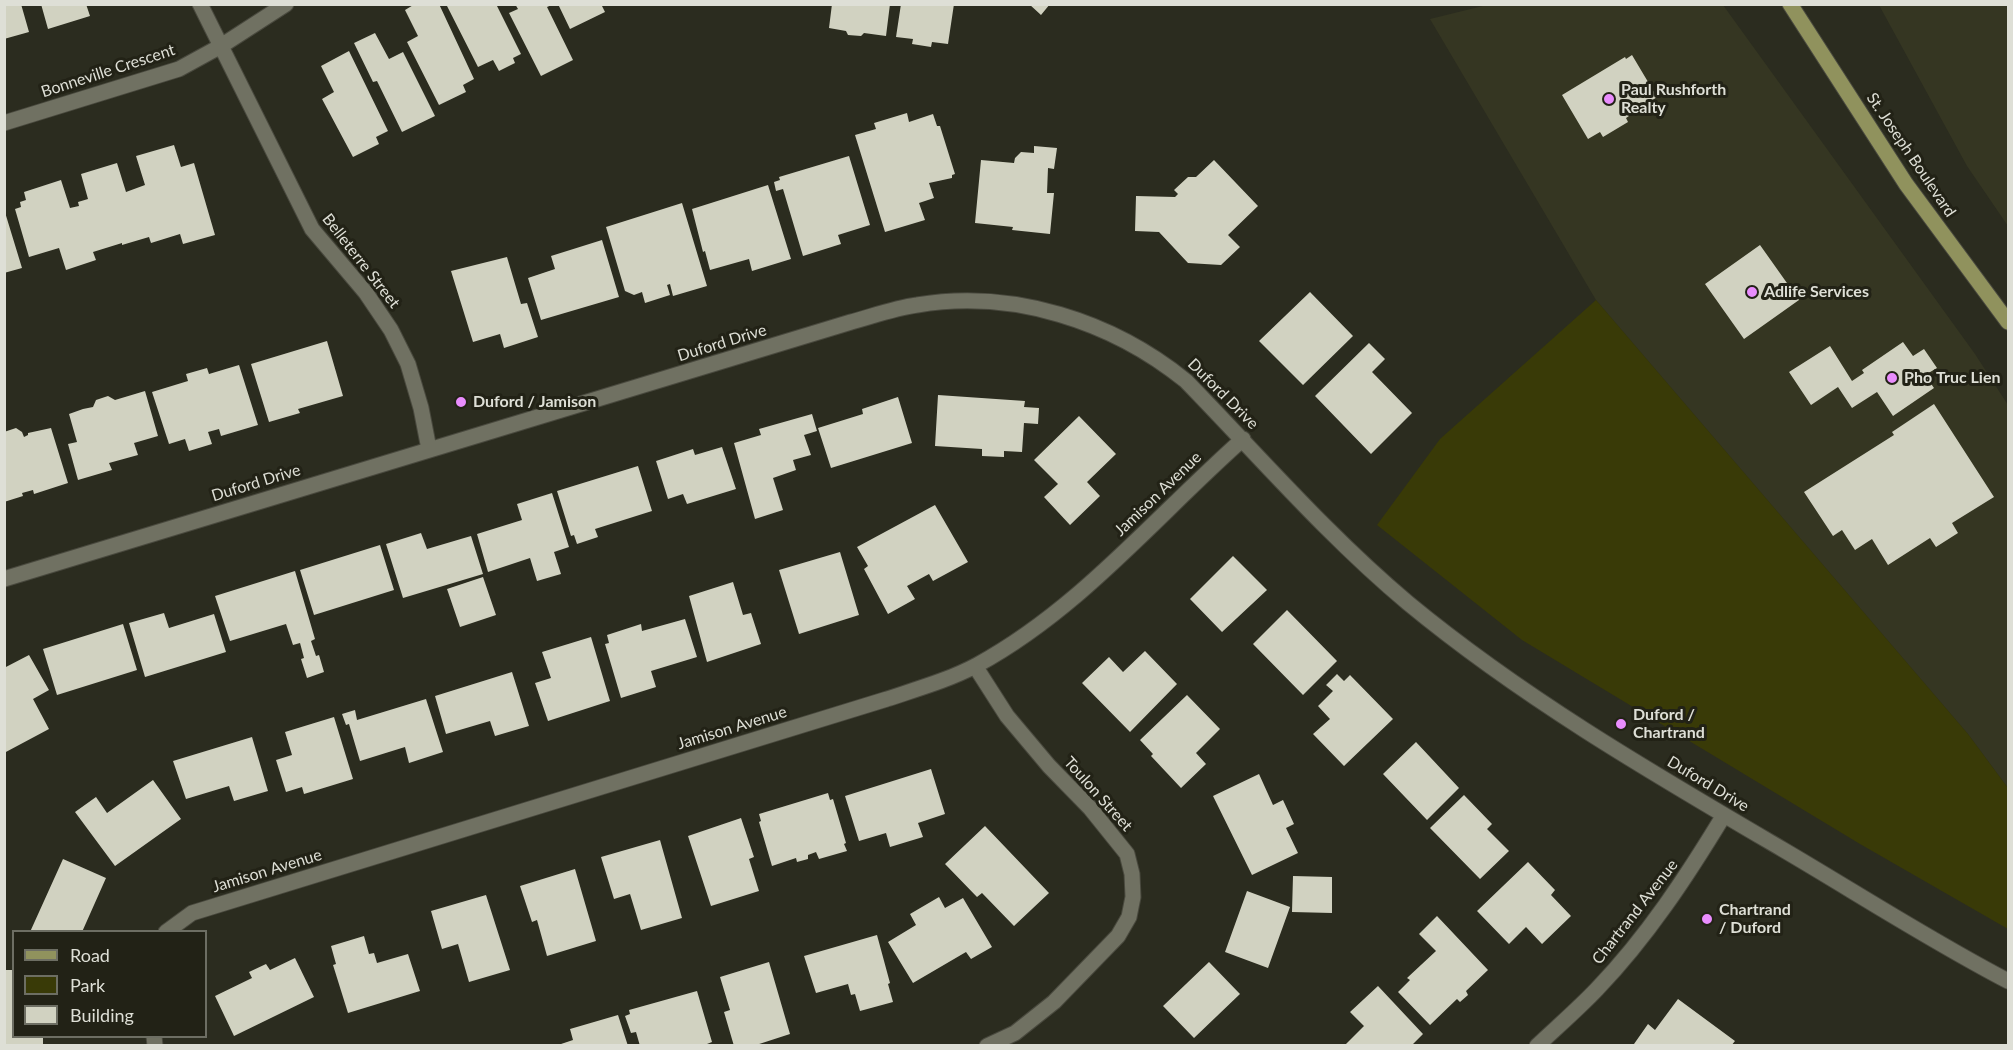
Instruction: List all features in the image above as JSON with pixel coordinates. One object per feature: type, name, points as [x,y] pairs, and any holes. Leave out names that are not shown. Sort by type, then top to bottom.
[{"type":"main road","name":"St. Joseph Boulevard","points":[[1790,4],[1906,184],[2008,322]]},
{"type":"street","name":"Belleterre Street","points":[[200,4],[312,229],[366,293],[391,330],[408,364],[421,408],[429,449]]},
{"type":"street","name":"Bonneville Crescent","points":[[4,123],[178,69],[221,46],[286,4]]},
{"type":"street","name":"Duford Drive","points":[[4,579],[851,322],[917,305],[957,301],[998,302],[1038,309],[1110,332],[1143,350],[1180,375],[1354,555],[1466,648],[1597,738],[2008,981]]},
{"type":"street","name":"Jamison Avenue","points":[[169,930],[192,913],[887,699],[975,666],[1043,623],[1083,590],[1243,439]]},
{"type":"street","name":"Toulon Street","points":[[975,666],[1007,716],[1049,766],[1090,808],[1127,854],[1132,874],[1133,897],[1129,917],[1118,936],[1054,1002],[1015,1033],[987,1046]]},
{"type":"street","name":"Chartrand Avenue","points":[[1537,1046],[1597,990],[1641,939],[1696,862],[1724,815]]},
{"type":"shaded area","points":[[1491,4],[1723,5],[1975,354],[2008,405],[2008,788],[1968,734],[1596,300],[1430,19]]},
{"type":"shaded area","points":[[1879,5],[2008,5],[2008,226],[1967,166]]},
{"type":"green space","points":[[1596,300],[1968,734],[2008,788],[2008,929],[1860,844],[1522,640],[1377,525],[1440,439]]},
{"type":"building","points":[[4,4],[21,4],[29,32],[4,39]]},
{"type":"building","points":[[41,4],[86,4],[90,16],[48,29]]},
{"type":"building","points":[[415,4],[439,4],[474,79],[463,85],[466,92],[439,105],[407,42],[418,36],[405,10]]},
{"type":"building","points":[[446,4],[496,4],[521,54],[513,58],[515,63],[499,71],[493,60],[478,67]]},
{"type":"building","points":[[515,4],[554,4],[547,7],[573,60],[541,76],[509,13],[518,9]]},
{"type":"building","points":[[558,4],[601,4],[605,12],[570,29]]},
{"type":"building","points":[[832,4],[890,4],[886,36],[864,33],[861,36],[848,35],[846,31],[829,28]]},
{"type":"building","points":[[901,4],[954,4],[948,44],[932,42],[931,47],[912,44],[913,39],[896,37]]},
{"type":"building","points":[[1029,4],[1050,4],[1041,15]]},
{"type":"building","points":[[375,33],[389,59],[403,52],[435,116],[402,132],[377,81],[373,82],[354,43]]},
{"type":"building","points":[[349,51],[388,131],[376,137],[379,144],[353,157],[322,99],[334,92],[321,66]]},
{"type":"building","name":"Paul Rushforth Realty","points":[[1632,55],[1657,97],[1626,118],[1628,122],[1603,137],[1600,132],[1588,139],[1562,95]]},
{"type":"building","points":[[907,113],[909,122],[933,114],[937,126],[940,126],[955,174],[952,178],[929,183],[934,198],[919,203],[925,220],[885,232],[855,135],[876,129],[874,123]]},
{"type":"building","points":[[174,145],[181,167],[194,163],[215,235],[183,244],[180,234],[151,243],[149,237],[122,245],[122,243],[93,252],[96,260],[66,270],[59,248],[29,257],[15,209],[21,207],[20,202],[26,200],[24,192],[61,180],[70,208],[79,206],[78,202],[88,199],[81,174],[117,163],[126,192],[145,185],[136,156]]},
{"type":"building","points":[[1034,146],[1057,148],[1054,169],[1048,168],[1047,193],[1054,193],[1050,234],[975,223],[981,160],[1014,163],[1015,158],[1021,152],[1034,153]]},
{"type":"building","points":[[849,156],[870,225],[838,235],[841,244],[803,256],[783,189],[776,191],[774,182],[780,180],[779,177]]},
{"type":"building","points":[[1214,160],[1258,206],[1228,235],[1240,247],[1221,265],[1188,263],[1159,232],[1135,231],[1136,196],[1175,197],[1178,194],[1174,190],[1188,177],[1196,177]]},
{"type":"building","points":[[768,185],[791,259],[752,271],[749,259],[710,270],[692,209]]},
{"type":"building","points":[[682,203],[707,286],[673,296],[670,284],[667,285],[670,295],[645,303],[642,292],[634,295],[625,291],[606,227]]},
{"type":"building","points":[[4,209],[22,268],[4,273]]},
{"type":"building","points":[[602,240],[619,297],[541,320],[528,278],[555,269],[551,256]]},
{"type":"building","name":"Adlife Services","points":[[1760,245],[1799,300],[1744,339],[1705,284]]},
{"type":"building","points":[[507,257],[521,304],[527,303],[538,337],[504,348],[500,334],[473,342],[451,271]]},
{"type":"building","points":[[1310,292],[1353,336],[1303,385],[1259,341]]},
{"type":"building","points":[[327,341],[343,396],[298,409],[300,413],[269,422],[251,364]]},
{"type":"building","name":"Pho Truc Lien","points":[[1903,342],[1913,356],[1924,349],[1937,368],[1925,375],[1934,388],[1893,416],[1877,392],[1852,408],[1838,387],[1811,405],[1789,372],[1830,346],[1852,381],[1864,373],[1862,370]]},
{"type":"building","points":[[1369,343],[1385,359],[1372,372],[1412,413],[1371,454],[1315,396]]},
{"type":"building","points":[[239,365],[258,425],[221,436],[219,429],[208,432],[212,444],[189,451],[185,439],[169,444],[152,392],[188,381],[186,374],[207,368],[209,374]]},
{"type":"building","points":[[145,391],[158,436],[134,443],[138,455],[109,463],[112,470],[78,480],[68,444],[77,442],[69,414],[93,407],[96,400],[108,396],[115,400]]},
{"type":"building","points":[[938,395],[1025,401],[1024,407],[1039,408],[1038,424],[1024,423],[1022,452],[1004,451],[1004,457],[982,456],[982,449],[935,446]]},
{"type":"building","points":[[898,397],[912,443],[831,468],[818,428],[863,414],[862,409]]},
{"type":"building","points":[[1934,404],[1994,497],[1952,523],[1958,533],[1936,547],[1930,538],[1888,565],[1872,539],[1855,550],[1842,530],[1833,536],[1804,492],[1894,435],[1892,432]]},
{"type":"building","points":[[812,414],[817,431],[804,435],[811,455],[793,460],[796,470],[773,478],[783,510],[755,519],[734,443],[761,435],[759,429]]},
{"type":"building","points":[[1079,416],[1116,454],[1087,482],[1100,496],[1070,525],[1044,497],[1058,484],[1034,460]]},
{"type":"building","points":[[16,428],[22,432],[24,437],[28,433],[51,428],[68,483],[34,494],[33,490],[22,493],[23,496],[4,502],[4,432]]},
{"type":"building","points":[[722,447],[736,489],[687,504],[683,494],[668,499],[656,461],[693,449],[695,455]]},
{"type":"building","points":[[638,466],[652,511],[595,529],[598,537],[577,544],[574,535],[571,536],[557,491]]},
{"type":"building","points":[[552,493],[569,547],[554,552],[561,574],[537,581],[530,558],[488,572],[477,534],[522,520],[517,504]]},
{"type":"building","points":[[935,505],[968,562],[933,581],[929,574],[907,586],[915,599],[888,614],[864,569],[868,566],[857,547]]},
{"type":"building","points":[[421,533],[427,549],[471,536],[483,574],[403,598],[386,544]]},
{"type":"building","points":[[380,545],[394,590],[314,615],[300,570]]},
{"type":"building","points":[[840,552],[859,615],[799,634],[779,570]]},
{"type":"building","points":[[1233,556],[1267,590],[1222,632],[1190,599]]},
{"type":"building","points":[[295,571],[315,639],[311,641],[316,656],[319,655],[324,672],[307,678],[301,659],[304,658],[300,643],[293,645],[286,624],[230,641],[215,596]]},
{"type":"building","points":[[483,577],[496,615],[460,627],[447,589]]},
{"type":"building","points":[[733,582],[743,615],[751,613],[761,644],[707,662],[689,596]]},
{"type":"building","points":[[1287,610],[1337,661],[1303,695],[1253,644]]},
{"type":"building","points":[[164,613],[169,628],[214,614],[226,652],[145,677],[129,623]]},
{"type":"building","points":[[685,619],[697,657],[651,671],[656,687],[621,698],[605,644],[609,643],[607,635],[641,624],[642,631]]},
{"type":"building","points":[[123,624],[137,670],[57,695],[43,649]]},
{"type":"building","points":[[591,637],[610,701],[548,721],[535,683],[551,678],[542,652]]},
{"type":"building","points":[[1145,651],[1177,684],[1130,732],[1082,683],[1109,657],[1123,672]]},
{"type":"building","points":[[29,655],[49,690],[33,699],[49,729],[4,753],[4,668]]},
{"type":"building","points":[[512,672],[529,726],[495,736],[490,721],[446,734],[435,696]]},
{"type":"building","points":[[1337,674],[1344,681],[1350,675],[1393,719],[1344,766],[1313,734],[1330,719],[1318,706],[1333,691],[1326,685]]},
{"type":"building","points":[[1187,695],[1220,729],[1196,753],[1206,764],[1181,788],[1151,756],[1153,754],[1140,740]]},
{"type":"building","points":[[426,699],[443,752],[409,763],[405,747],[360,761],[349,724],[346,725],[342,714],[355,710],[357,720]]},
{"type":"building","points":[[334,717],[353,779],[304,794],[302,787],[286,792],[276,760],[292,755],[285,732]]},
{"type":"building","points":[[252,737],[268,791],[234,801],[229,786],[186,799],[173,761]]},
{"type":"building","points":[[1416,742],[1459,788],[1427,820],[1383,774]]},
{"type":"building","points":[[931,769],[945,814],[918,823],[923,837],[890,847],[886,833],[859,841],[845,796]]},
{"type":"building","points":[[1259,774],[1273,805],[1283,800],[1294,824],[1286,828],[1298,853],[1252,875],[1213,796]]},
{"type":"building","points":[[153,780],[181,819],[115,866],[75,812],[96,797],[107,813]]},
{"type":"building","points":[[828,793],[830,800],[833,799],[847,851],[819,859],[816,852],[808,855],[808,859],[797,862],[796,858],[772,866],[759,822],[761,821],[759,814]]},
{"type":"building","points":[[1464,795],[1492,824],[1487,829],[1509,851],[1480,879],[1430,828]]},
{"type":"building","points":[[741,818],[754,857],[749,859],[759,891],[711,906],[688,836]]},
{"type":"building","points":[[985,826],[1049,893],[1014,926],[982,893],[977,897],[945,864]]},
{"type":"building","points":[[660,840],[682,918],[641,930],[630,894],[614,899],[601,857]]},
{"type":"building","points":[[63,859],[106,878],[83,930],[31,930]]},
{"type":"building","points":[[1528,862],[1555,890],[1551,895],[1571,916],[1542,944],[1526,927],[1509,944],[1477,911]]},
{"type":"building","points":[[575,869],[596,941],[547,956],[537,920],[532,922],[520,886]]},
{"type":"building","points":[[1293,876],[1332,877],[1332,913],[1292,912]]},
{"type":"building","points":[[1247,891],[1290,907],[1268,968],[1225,952]]},
{"type":"building","points":[[486,895],[510,970],[469,982],[458,944],[442,949],[431,911]]},
{"type":"building","points":[[939,897],[945,908],[963,898],[992,947],[971,959],[966,952],[913,983],[888,942],[916,925],[910,914]]},
{"type":"building","points":[[1437,916],[1488,970],[1466,991],[1468,995],[1460,1002],[1457,999],[1430,1025],[1398,992],[1410,980],[1407,978],[1436,951],[1419,934]]},
{"type":"building","points":[[877,935],[893,1002],[860,1011],[855,994],[851,995],[848,984],[816,993],[804,956]]},
{"type":"building","points":[[364,936],[369,954],[374,953],[377,963],[408,954],[420,991],[348,1013],[333,965],[336,964],[331,946]]},
{"type":"building","points":[[295,958],[314,997],[234,1036],[215,996],[252,978],[249,972],[266,964],[270,970]]},
{"type":"building","points":[[769,962],[790,1034],[753,1046],[734,1046],[724,1012],[730,1010],[720,977]]},
{"type":"building","points":[[1209,962],[1240,994],[1194,1038],[1163,1006]]},
{"type":"building","points":[[5,970],[12,970],[12,1038],[43,1038],[43,1046],[5,1046]]},
{"type":"building","points":[[1378,986],[1423,1034],[1411,1046],[1344,1046],[1364,1026],[1350,1012]]},
{"type":"building","points":[[697,991],[712,1042],[702,1046],[640,1046],[636,1032],[631,1033],[625,1016],[630,1014],[629,1010]]},
{"type":"building","points":[[1678,999],[1735,1041],[1731,1046],[1636,1046],[1634,1044],[1648,1024],[1655,1030]]},
{"type":"building","points":[[618,1015],[628,1046],[555,1046],[573,1040],[570,1029]]},
{"type":"place","name":"Paul Rushforth Realty","points":[[1609,99]]},
{"type":"place","name":"Adlife Services","points":[[1752,292]]},
{"type":"place","name":"Pho Truc Lien","points":[[1892,378]]},
{"type":"place","name":"Duford / Jamison","points":[[461,402]]},
{"type":"place","name":"Duford / Chartrand","points":[[1621,724]]},
{"type":"place","name":"Chartrand / Duford","points":[[1707,919]]}]
